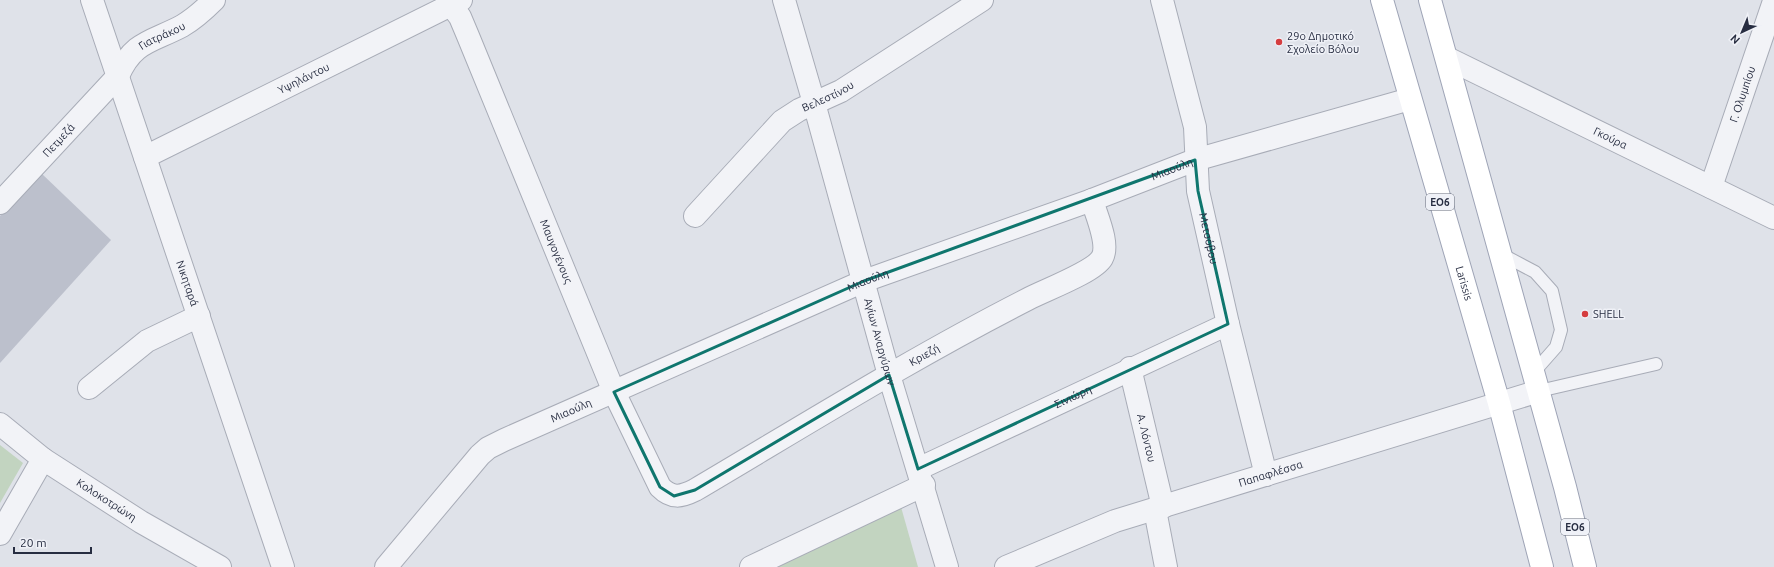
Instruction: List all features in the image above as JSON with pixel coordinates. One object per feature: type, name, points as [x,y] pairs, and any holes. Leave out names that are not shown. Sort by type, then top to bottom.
[{"type":"main road","name":"Larissis","points":[[1382,0],[1499,403],[1542,567]]},
{"type":"main road","name":"ΕΟ6","points":[[1430,0],[1536,382],[1585,567]]},
{"type":"street","name":"Νικηταρά","points":[[92,0],[284,567]]},
{"type":"street","name":"Γιατράκου","points":[[118,76],[125,60],[142,45],[182,26],[202,12],[214,0]]},
{"type":"street","name":"Αγίων Αναργύρων","points":[[784,0],[814,102],[889,375],[947,567]]},
{"type":"street","name":"Βελεστίνου","points":[[695,216],[782,121],[814,102],[841,91],[982,0]]},
{"type":"street","name":"Μετσόβου","points":[[1162,0],[1195,127],[1195,160],[1198,191],[1228,324],[1266,476]]},
{"type":"street","name":"Γ. Ολυμπίου","points":[[1711,187],[1774,1]]},
{"type":"street","name":"Υψηλάντου","points":[[145,157],[453,2]]},
{"type":"street","name":"Μαυγογένους","points":[[453,2],[614,392],[660,488],[666,494],[674,496]]},
{"type":"street","name":"Γκούρα","points":[[1447,58],[1774,218]]},
{"type":"street","name":"Πετμεζά","points":[[0,203],[118,76]]},
{"type":"street","name":"Μιαούλη","points":[[386,567],[480,455],[488,448],[864,281],[1092,200],[1195,160],[1410,99]]},
{"type":"street","name":"Κριεζή","points":[[674,496],[684,496],[695,490],[889,375],[1028,299],[1092,268],[1099,262],[1106,248],[1092,200]]},
{"type":"street","points":[[90,388],[147,341],[199,316]]},
{"type":"street","name":"Σινιώρη","points":[[751,567],[1130,368],[1228,324]]},
{"type":"street","name":"Α. Λόντου","points":[[1130,368],[1159,508],[1166,567]]},
{"type":"street","name":"Παπαφλέσσα","points":[[1006,567],[1115,521],[1266,476],[1499,403],[1536,382]]},
{"type":"street","name":"Κολοκοτρώνη","points":[[0,424],[43,459],[141,522],[220,567]]},
{"type":"street","points":[[0,534],[43,459]]},
{"type":"lane","points":[[1501,254],[1535,272],[1552,291],[1561,330],[1556,347],[1536,382]]},
{"type":"lane","points":[[1536,382],[1656,364]]},
{"type":"highlighted area","points":[[1195,160],[1198,191],[1228,324],[918,469],[889,375],[695,490],[674,496],[660,487],[614,392],[864,281]]},
{"type":"green space","points":[[0,445],[23,463],[0,503]]},
{"type":"green space","points":[[901,507],[918,567],[778,567]]},
{"type":"building","points":[[41,173],[111,240],[0,363],[0,216]]},
{"type":"place","name":"29ο Δημοτικό Σχολείο Βόλου","points":[[1279,42]]},
{"type":"place","name":"SHELL","points":[[1585,314]]}]
